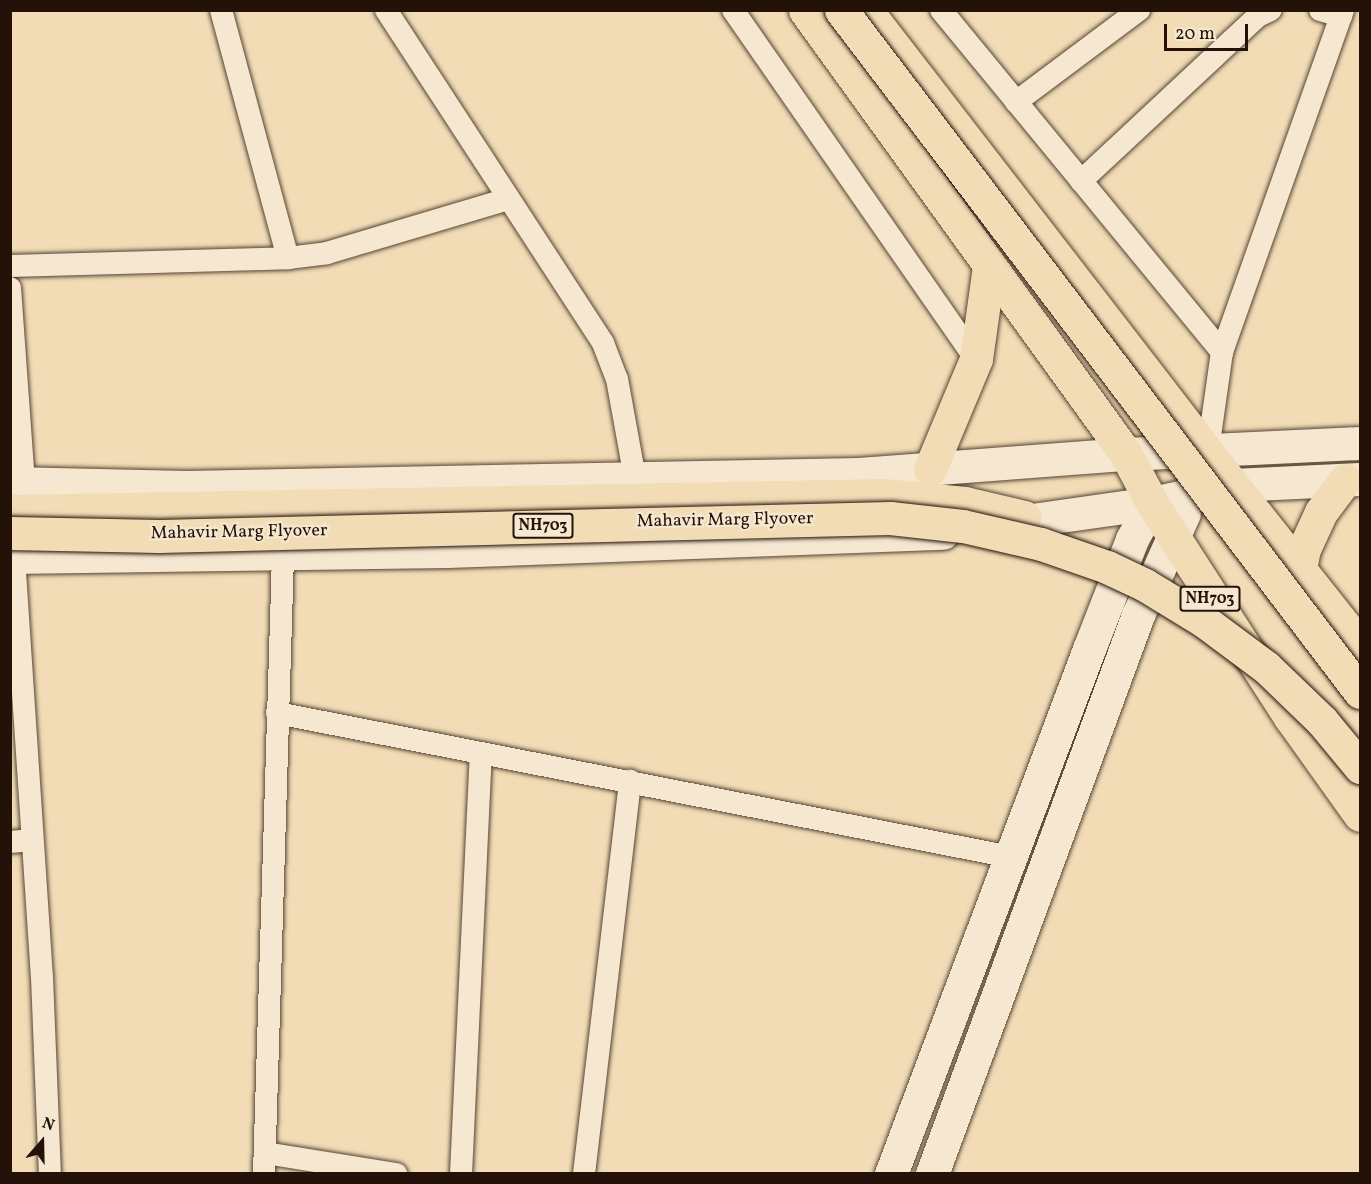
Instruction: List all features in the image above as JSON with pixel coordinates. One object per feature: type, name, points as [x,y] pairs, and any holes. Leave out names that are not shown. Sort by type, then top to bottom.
[{"type":"main road","points":[[805,10],[1126,454],[1152,503],[1290,717],[1360,815]]},
{"type":"main road","points":[[841,10],[1360,692]]},
{"type":"main road","points":[[866,10],[1233,485],[1360,645]]},
{"type":"main road","points":[[930,469],[976,358],[989,266]]},
{"type":"main road","points":[[1300,568],[1321,512],[1353,479]]},
{"type":"main road","name":"Mahavir Marg Flyover","points":[[15,493],[884,495],[964,503],[1024,517],[1138,559],[1212,600],[1306,676],[1360,736]]},
{"type":"main road","name":"Mahavir Marg Flyover","points":[[12,549],[159,536],[890,518],[963,526],[1041,544],[1107,567],[1145,585],[1204,621],[1266,667],[1322,721],[1360,767]]},
{"type":"street","points":[[221,10],[288,258]]},
{"type":"street","points":[[386,10],[603,343],[617,379],[635,478]]},
{"type":"street","points":[[734,10],[976,358]]},
{"type":"street","points":[[941,10],[1222,352]]},
{"type":"street","points":[[1016,102],[1139,10]]},
{"type":"street","points":[[1081,181],[1258,16],[1271,10]]},
{"type":"street","points":[[932,1173],[1138,615],[1194,493],[1208,450],[1222,352],[1334,12]]},
{"type":"street","points":[[10,266],[288,258],[327,253],[508,199]]},
{"type":"street","points":[[10,288],[15,493],[859,474],[1126,454],[1360,443]]},
{"type":"street","points":[[50,1173],[42,977],[21,841],[12,549],[283,554],[458,551],[933,534],[1152,503],[1233,485],[1353,479]]},
{"type":"street","points":[[891,1173],[1132,539],[1152,503]]},
{"type":"street","points":[[283,554],[264,1163],[396,1173]]},
{"type":"street","points":[[278,713],[1011,857]]},
{"type":"street","points":[[461,1173],[481,754]]},
{"type":"street","points":[[584,1173],[630,782]]}]
